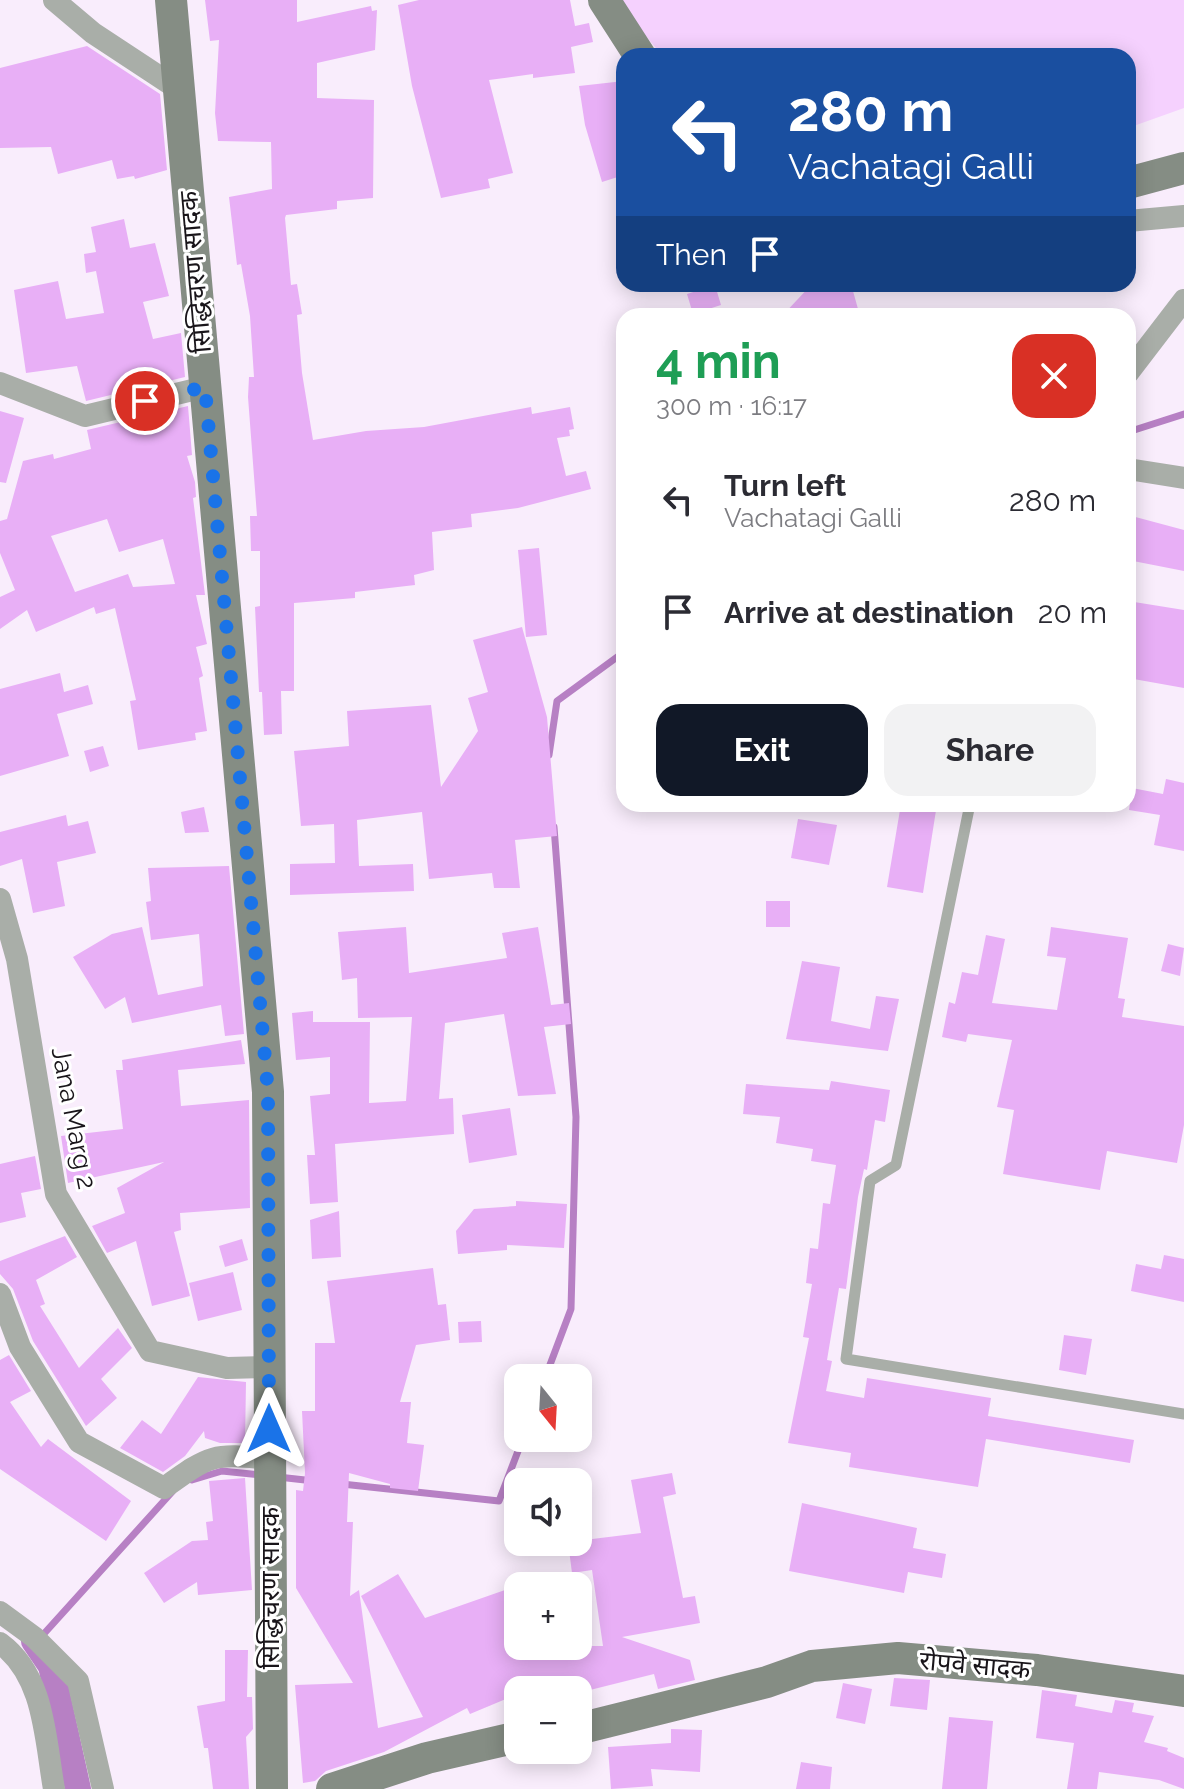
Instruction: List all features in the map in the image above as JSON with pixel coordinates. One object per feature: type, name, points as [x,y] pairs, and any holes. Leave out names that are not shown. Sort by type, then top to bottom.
[{"type":"main road","name":"सिद्धिचरण सादक","points":[[171,0],[268,1092],[272,1789]]},
{"type":"main road","points":[[604,0],[635,48]]},
{"type":"main road","points":[[1136,181],[1184,168]]},
{"type":"main road","name":"रोपवे सादक","points":[[592,1726],[767,1682],[812,1666],[898,1658],[1037,1670],[1184,1691]]},
{"type":"main road","points":[[332,1789],[427,1758],[504,1740]]},
{"type":"street","points":[[54,0],[93,33],[178,89]]},
{"type":"street","points":[[1136,220],[1184,216]]},
{"type":"street","points":[[1136,363],[1184,300]]},
{"type":"street","points":[[0,383],[85,416],[205,387]]},
{"type":"street","points":[[1136,470],[1184,478]]},
{"type":"street","name":"Jana Marg 2","points":[[0,899],[17,959],[56,1194],[150,1351],[227,1368],[268,1367]]},
{"type":"street","points":[[0,1294],[20,1347],[79,1442],[164,1488],[208,1457],[228,1455],[269,1459]]},
{"type":"street","points":[[0,1612],[34,1637],[78,1681],[103,1789]]},
{"type":"street","points":[[0,1643],[31,1680],[40,1706],[54,1789]]},
{"type":"lane","points":[[968,812],[896,1165],[870,1181],[846,1359],[1184,1414]]},
{"type":"shaded area","points":[[621,0],[1184,0],[1184,108],[1136,125],[1136,48],[656,48],[624,11]]},
{"type":"building","points":[[205,0],[297,0],[297,22],[371,6],[372,11],[377,10],[375,50],[317,63],[317,98],[374,100],[373,198],[337,201],[337,209],[286,215],[285,218],[291,285],[297,284],[302,314],[297,315],[302,373],[313,440],[366,431],[424,427],[531,407],[532,414],[570,407],[574,429],[569,430],[570,436],[557,438],[566,476],[586,471],[591,489],[518,508],[471,514],[472,527],[432,532],[434,570],[414,575],[415,585],[355,592],[355,598],[294,603],[294,691],[281,691],[282,734],[264,735],[262,692],[259,692],[255,607],[260,606],[260,551],[251,551],[250,516],[257,516],[248,397],[249,377],[254,377],[250,316],[241,264],[237,265],[229,197],[272,189],[271,142],[218,141],[215,113],[219,40],[210,41]]},
{"type":"building","points":[[419,0],[570,0],[575,26],[589,23],[593,42],[571,47],[575,73],[533,78],[533,74],[489,80],[513,173],[488,179],[490,188],[441,198],[412,86],[398,5]]},
{"type":"building","points":[[87,46],[160,94],[167,170],[135,179],[134,176],[117,179],[112,160],[58,174],[51,147],[0,148],[0,68]]},
{"type":"building","points":[[616,82],[616,178],[602,182],[585,125],[579,86]]},
{"type":"building","points":[[124,219],[130,248],[155,243],[169,296],[143,302],[153,339],[181,333],[185,377],[86,401],[77,366],[26,373],[14,290],[58,281],[66,319],[104,313],[96,271],[86,273],[84,254],[96,252],[91,227]]},
{"type":"building","points":[[717,292],[721,305],[691,308],[687,294]]},
{"type":"building","points":[[804,292],[853,292],[858,308],[790,308]]},
{"type":"building","points":[[188,406],[192,455],[187,456],[195,482],[196,497],[193,498],[205,595],[196,595],[207,644],[196,647],[203,676],[199,678],[207,731],[195,733],[196,740],[138,750],[130,701],[136,700],[115,608],[96,614],[94,607],[36,632],[27,610],[0,629],[0,597],[15,590],[0,553],[0,521],[7,519],[23,461],[53,454],[54,459],[91,449],[87,430]],"holes":[[[107,519],[119,552],[163,539],[175,584],[133,587],[128,574],[75,592],[51,536]]]},
{"type":"building","points":[[0,411],[24,418],[6,483],[0,482]]},
{"type":"building","points":[[1136,517],[1184,530],[1184,571],[1136,562]]},
{"type":"building","points":[[539,548],[547,635],[526,637],[518,550]]},
{"type":"building","points":[[1136,602],[1184,610],[1184,688],[1136,679]]},
{"type":"building","points":[[522,627],[547,717],[557,836],[515,840],[520,888],[494,888],[492,873],[429,879],[422,812],[357,820],[359,866],[413,864],[414,891],[290,895],[290,864],[335,863],[334,824],[301,826],[294,751],[349,746],[347,711],[431,705],[441,787],[478,731],[468,698],[488,692],[473,640]]},
{"type":"building","points":[[60,673],[64,692],[88,685],[93,704],[57,714],[69,756],[0,776],[0,689]]},
{"type":"building","points":[[103,746],[109,766],[90,772],[84,751]]},
{"type":"building","points":[[1166,779],[1184,783],[1184,851],[1154,845],[1160,815],[1136,811],[1136,789],[1163,794]]},
{"type":"building","points":[[204,807],[209,832],[185,833],[181,812]]},
{"type":"building","points":[[900,812],[936,812],[923,893],[887,887]]},
{"type":"building","points":[[66,815],[68,826],[88,821],[96,853],[57,862],[65,906],[33,913],[22,859],[0,866],[0,832]]},
{"type":"building","points":[[798,819],[837,825],[829,865],[791,858]]},
{"type":"building","points":[[229,866],[244,1034],[225,1036],[221,1005],[132,1023],[125,997],[105,1009],[73,957],[112,934],[142,927],[158,995],[203,986],[199,934],[151,940],[146,902],[151,901],[148,868]]},
{"type":"building","points":[[766,901],[790,901],[790,927],[766,927]]},
{"type":"building","points":[[406,927],[409,973],[507,958],[502,933],[538,927],[551,1005],[569,1003],[571,1024],[544,1027],[556,1094],[518,1096],[504,1014],[445,1023],[439,1099],[453,1098],[454,1134],[335,1144],[338,1202],[310,1204],[307,1155],[315,1155],[310,1096],[330,1094],[330,1057],[296,1060],[292,1013],[313,1011],[313,1022],[370,1022],[369,1103],[406,1101],[412,1017],[358,1018],[357,978],[342,980],[338,932]]},
{"type":"building","points":[[1051,927],[1128,938],[1118,998],[1125,999],[1122,1017],[1184,1026],[1184,1125],[1177,1163],[1107,1151],[1100,1190],[1003,1174],[1014,1110],[997,1107],[1012,1040],[968,1034],[966,1042],[942,1037],[949,1002],[955,1004],[962,972],[978,975],[986,935],[1005,939],[992,1003],[1057,1010],[1066,958],[1047,956]]},
{"type":"building","points":[[1168,944],[1184,948],[1180,976],[1161,971]]},
{"type":"building","points":[[802,961],[840,967],[831,1021],[870,1029],[876,996],[899,999],[888,1051],[786,1039]]},
{"type":"building","points":[[241,1040],[245,1064],[178,1070],[181,1106],[249,1100],[250,1208],[180,1213],[181,1230],[174,1232],[190,1296],[152,1306],[136,1241],[107,1253],[92,1226],[125,1213],[117,1188],[164,1162],[68,1183],[61,1136],[123,1129],[116,1070],[123,1070],[122,1060]]},
{"type":"building","points":[[831,1081],[890,1090],[885,1122],[875,1120],[867,1170],[864,1169],[858,1197],[846,1289],[839,1288],[827,1360],[832,1361],[826,1391],[864,1398],[867,1378],[991,1398],[988,1416],[1134,1440],[1130,1463],[986,1439],[978,1487],[849,1467],[851,1453],[788,1443],[809,1338],[803,1337],[812,1284],[806,1283],[810,1248],[818,1249],[823,1203],[830,1204],[836,1165],[811,1161],[813,1149],[776,1143],[780,1117],[743,1114],[746,1084],[829,1090]]},
{"type":"building","points":[[510,1108],[517,1155],[469,1163],[462,1115]]},
{"type":"building","points":[[35,1156],[41,1189],[21,1193],[26,1217],[0,1223],[0,1164]]},
{"type":"building","points":[[516,1201],[567,1204],[564,1248],[507,1245],[507,1250],[458,1254],[456,1231],[474,1209],[516,1206]]},
{"type":"building","points":[[339,1211],[341,1257],[312,1259],[310,1220]]},
{"type":"building","points":[[65,1236],[77,1257],[36,1280],[45,1304],[40,1306],[79,1368],[118,1328],[132,1348],[101,1379],[117,1398],[86,1426],[33,1341],[13,1289],[0,1274],[0,1261]]},
{"type":"building","points":[[242,1239],[248,1260],[225,1267],[219,1246]]},
{"type":"building","points":[[1164,1255],[1184,1259],[1184,1302],[1131,1291],[1136,1264],[1161,1269]]},
{"type":"building","points":[[433,1268],[438,1305],[446,1304],[450,1340],[416,1345],[400,1402],[411,1402],[407,1443],[424,1445],[418,1491],[390,1488],[390,1484],[349,1473],[347,1522],[353,1522],[350,1596],[359,1590],[378,1728],[423,1717],[361,1596],[398,1574],[425,1618],[504,1590],[504,1660],[592,1660],[592,1646],[603,1646],[592,1570],[572,1572],[570,1556],[592,1556],[592,1539],[641,1533],[631,1480],[672,1473],[676,1494],[663,1497],[683,1598],[695,1596],[700,1623],[622,1637],[690,1660],[695,1680],[658,1689],[654,1674],[592,1690],[592,1676],[504,1676],[504,1700],[470,1714],[467,1708],[384,1752],[326,1771],[315,1781],[303,1783],[295,1685],[353,1683],[296,1588],[296,1490],[303,1491],[305,1473],[302,1411],[315,1411],[315,1343],[335,1343],[327,1281]]},
{"type":"building","points":[[233,1272],[242,1310],[198,1321],[189,1283]]},
{"type":"building","points":[[481,1321],[482,1342],[459,1343],[458,1322]]},
{"type":"building","points":[[1064,1335],[1092,1339],[1086,1375],[1059,1370]]},
{"type":"building","points":[[9,1355],[31,1391],[10,1402],[41,1447],[48,1439],[131,1501],[106,1541],[0,1469],[0,1360]]},
{"type":"building","points":[[198,1377],[246,1382],[245,1443],[220,1443],[205,1438],[204,1431],[185,1456],[163,1472],[120,1448],[142,1420],[161,1434]]},
{"type":"building","points":[[245,1478],[252,1590],[198,1595],[197,1582],[164,1603],[144,1573],[192,1541],[208,1540],[206,1522],[213,1521],[209,1481]]},
{"type":"building","points":[[802,1503],[917,1528],[913,1548],[946,1554],[942,1578],[908,1572],[904,1593],[789,1571]]},
{"type":"building","points":[[225,1650],[248,1650],[247,1697],[252,1697],[253,1729],[246,1737],[249,1789],[213,1789],[208,1748],[204,1748],[197,1706],[225,1701]]},
{"type":"building","points":[[894,1678],[930,1680],[927,1710],[890,1706]]},
{"type":"building","points":[[843,1683],[872,1689],[865,1724],[836,1718]]},
{"type":"building","points":[[1042,1690],[1077,1695],[1075,1706],[1112,1713],[1115,1700],[1134,1703],[1132,1712],[1154,1716],[1144,1742],[1168,1748],[1167,1751],[1184,1758],[1184,1789],[1159,1780],[1099,1772],[1097,1789],[1067,1789],[1074,1743],[1036,1738]]},
{"type":"building","points":[[949,1717],[993,1721],[987,1789],[942,1789]]},
{"type":"building","points":[[671,1729],[702,1730],[700,1772],[651,1769],[653,1786],[611,1789],[608,1747],[671,1743]]},
{"type":"building","points":[[801,1762],[832,1767],[830,1789],[796,1789]]},
{"type":"waterway","points":[[1136,429],[1184,414]]},
{"type":"waterway","points":[[549,755],[557,701],[616,658]]},
{"type":"waterway","points":[[550,1364],[571,1309],[576,1117],[554,827]]},
{"type":"waterway","points":[[342,1484],[499,1501],[518,1452]]},
{"type":"waterway","points":[[192,1480],[222,1471],[262,1475]]},
{"type":"waterway","points":[[278,1477],[314,1481]]},
{"type":"waterway","points":[[41,1637],[172,1492]]},
{"type":"waterway","points":[[34,1641],[51,1666],[78,1789]]},
{"type":"route","points":[[145,401],[205,387],[222,605],[268,1092],[269,1429]]}]
